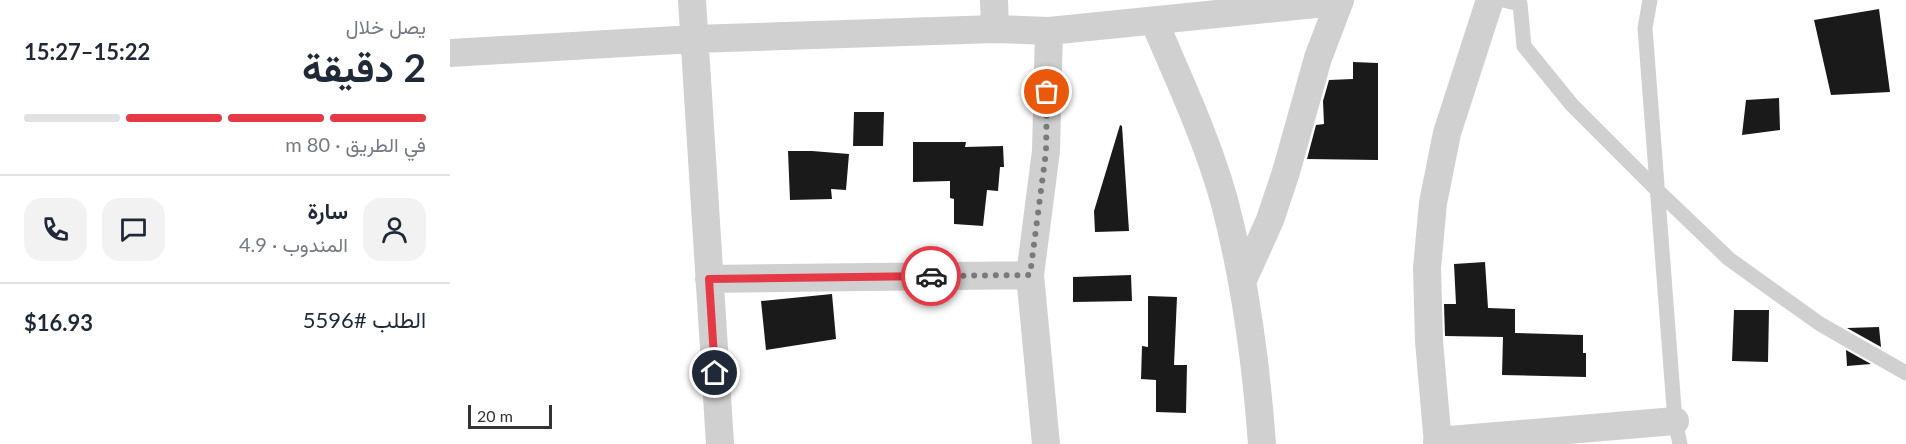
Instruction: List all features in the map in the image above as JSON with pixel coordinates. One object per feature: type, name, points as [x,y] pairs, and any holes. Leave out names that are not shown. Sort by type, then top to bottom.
[{"type":"street","points":[[692,0],[720,444]]},
{"type":"street","points":[[994,0],[995,29]]},
{"type":"street","points":[[450,53],[694,39],[995,29],[1048,31],[1340,0]]},
{"type":"street","points":[[1242,282],[1276,201],[1318,58],[1340,0]]},
{"type":"street","points":[[1490,0],[1447,133],[1433,203],[1426,268],[1437,443],[1678,432]]},
{"type":"street","points":[[1154,21],[1198,125],[1224,199],[1242,282],[1257,384],[1262,444]]},
{"type":"street","points":[[1046,444],[1030,275],[1046,152],[1048,31]]},
{"type":"street","points":[[709,279],[1030,275]]},
{"type":"lane","points":[[1503,0],[1520,4],[1524,46],[1572,105],[1729,259],[1820,324],[1906,373]]},
{"type":"lane","points":[[1650,0],[1645,28],[1678,432]]},
{"type":"building","points":[[1879,9],[1890,92],[1831,95],[1814,20]]},
{"type":"building","points":[[1353,62],[1378,63],[1378,160],[1307,159],[1316,125],[1324,124],[1323,101],[1329,80],[1353,79]]},
{"type":"building","points":[[1779,98],[1780,130],[1742,135],[1746,100]]},
{"type":"building","points":[[854,112],[884,112],[883,146],[853,146]]},
{"type":"building","points":[[1120,125],[1122,126],[1129,231],[1095,232],[1094,211]]},
{"type":"building","points":[[913,142],[966,142],[965,147],[1003,146],[1004,167],[1000,167],[998,191],[987,190],[983,226],[954,224],[954,199],[950,198],[950,181],[913,182]]},
{"type":"building","points":[[788,151],[849,154],[846,190],[831,189],[832,199],[790,200]]},
{"type":"building","points":[[1485,262],[1488,308],[1515,309],[1515,333],[1583,335],[1586,377],[1502,375],[1503,337],[1445,336],[1444,304],[1456,304],[1454,264]]},
{"type":"building","points":[[1131,275],[1132,301],[1073,302],[1073,277]]},
{"type":"building","points":[[832,294],[836,339],[766,350],[761,301]]},
{"type":"building","points":[[1148,296],[1177,297],[1174,365],[1187,365],[1186,413],[1156,412],[1156,380],[1141,379],[1142,346],[1148,347]]},
{"type":"building","points":[[1734,310],[1769,310],[1768,362],[1732,361]]},
{"type":"building","points":[[1879,327],[1881,347],[1847,328]]},
{"type":"building","points":[[1846,350],[1871,364],[1847,366]]},
{"type":"way so far","points":[[931,276],[1030,275],[1046,152],[1047,92]]},
{"type":"route","points":[[715,373],[709,279],[931,276]]}]
